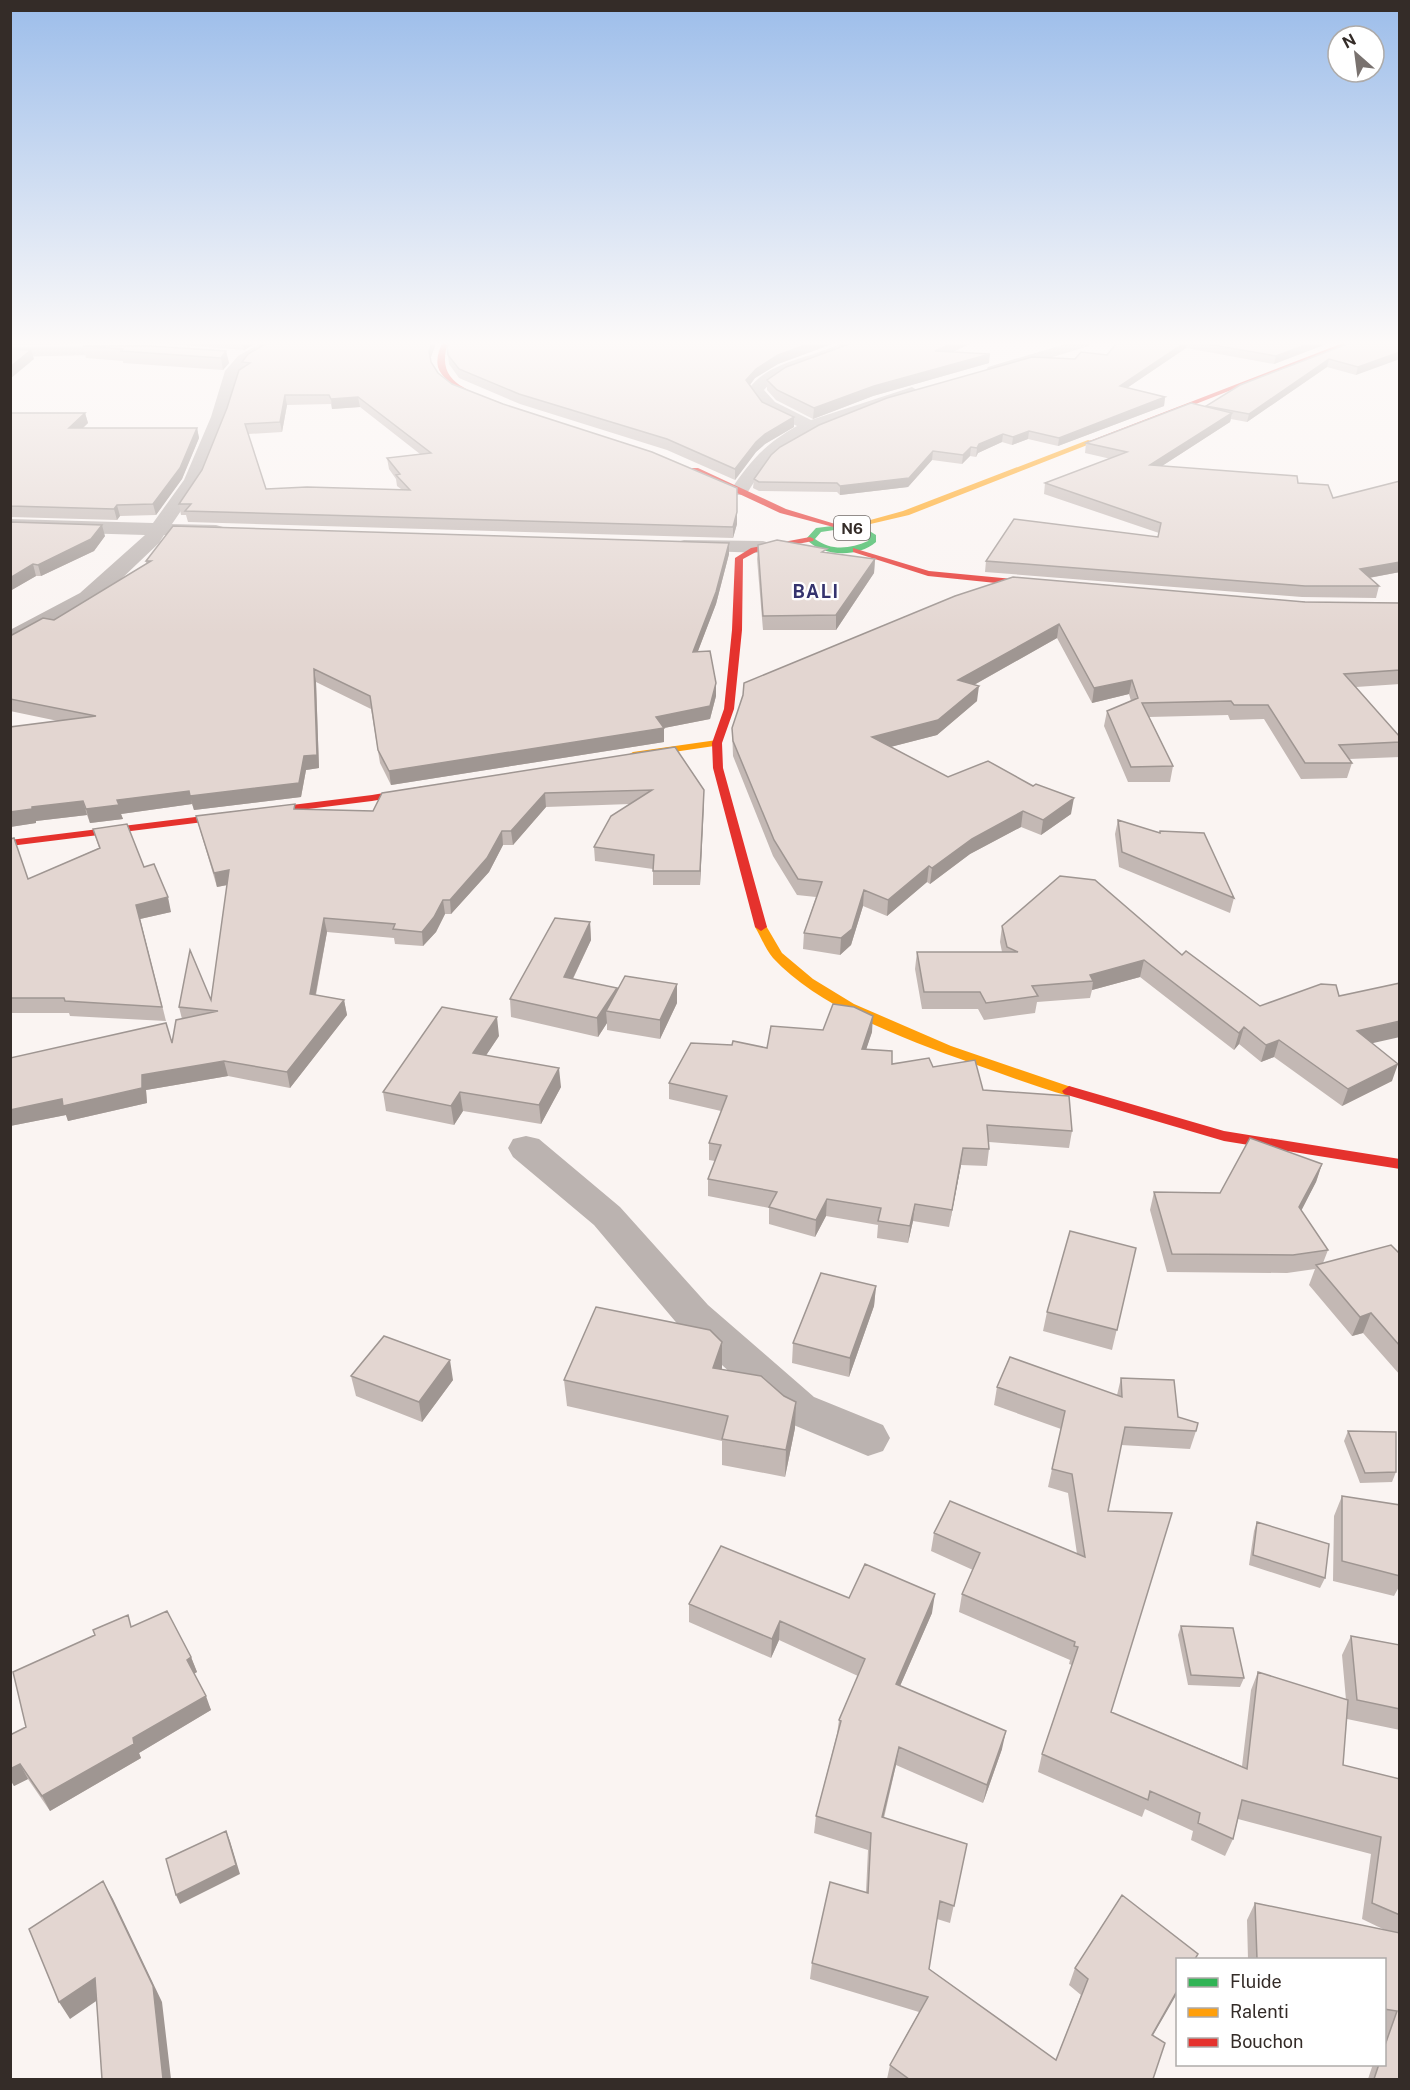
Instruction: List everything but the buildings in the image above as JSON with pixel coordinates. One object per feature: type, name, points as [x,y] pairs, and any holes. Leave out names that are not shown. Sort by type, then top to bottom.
[{"type":"main road","name":"N6","points":[[811,537],[818,530],[845,527],[906,513],[1094,441]]},
{"type":"main road","name":"N6","points":[[678,463],[783,511],[860,529],[873,537]]},
{"type":"main road","name":"N6","points":[[783,511],[821,547],[831,550],[855,550],[872,542],[873,537],[906,513]]},
{"type":"main road","points":[[811,537],[746,552],[739,558],[737,630],[740,688],[729,709],[717,743],[718,768],[725,800],[764,933],[779,958],[830,997],[856,1011],[945,1049],[1091,1099],[1224,1136],[1400,1164]]},
{"type":"main road","points":[[855,550],[927,573],[1009,583],[1060,586]]},
{"type":"main road","points":[[618,757],[717,743]]},
{"type":"main road","points":[[10,843],[372,798],[441,786]]},
{"type":"street","points":[[10,639],[88,598],[113,577],[160,530],[193,480],[209,441]]},
{"type":"street","points":[[740,491],[763,458],[788,441]]},
{"type":"street","points":[[10,525],[238,531]]},
{"type":"street","points":[[666,545],[763,548]]},
{"type":"street","points":[[955,598],[1009,583]]},
{"type":"street","points":[[526,1148],[607,1216],[694,1316],[799,1409],[868,1438]]},
{"type":"traffic: fast","points":[[841,527],[860,529],[873,537],[872,542],[840,551],[824,548],[810,539],[819,530],[841,527]]},
{"type":"traffic: slow","points":[[849,527],[906,513],[1091,442]]},
{"type":"traffic: slow","points":[[633,755],[717,743]]},
{"type":"traffic: slow","points":[[761,927],[777,955],[808,982],[849,1006],[896,1029],[946,1049],[1069,1091]]},
{"type":"traffic: jam","points":[[1091,442],[1095,441]]},
{"type":"traffic: jam","points":[[695,470],[783,511],[841,527]]},
{"type":"traffic: jam","points":[[761,927],[718,768],[717,743],[729,709],[737,630],[739,558],[754,550],[810,539]]},
{"type":"traffic: jam","points":[[856,550],[928,573],[1045,585]]},
{"type":"traffic: jam","points":[[10,843],[372,798],[425,789]]},
{"type":"traffic: jam","points":[[1069,1091],[1224,1136],[1400,1164]]},
{"type":"district","name":"BALI","points":[[816,591]]}]
